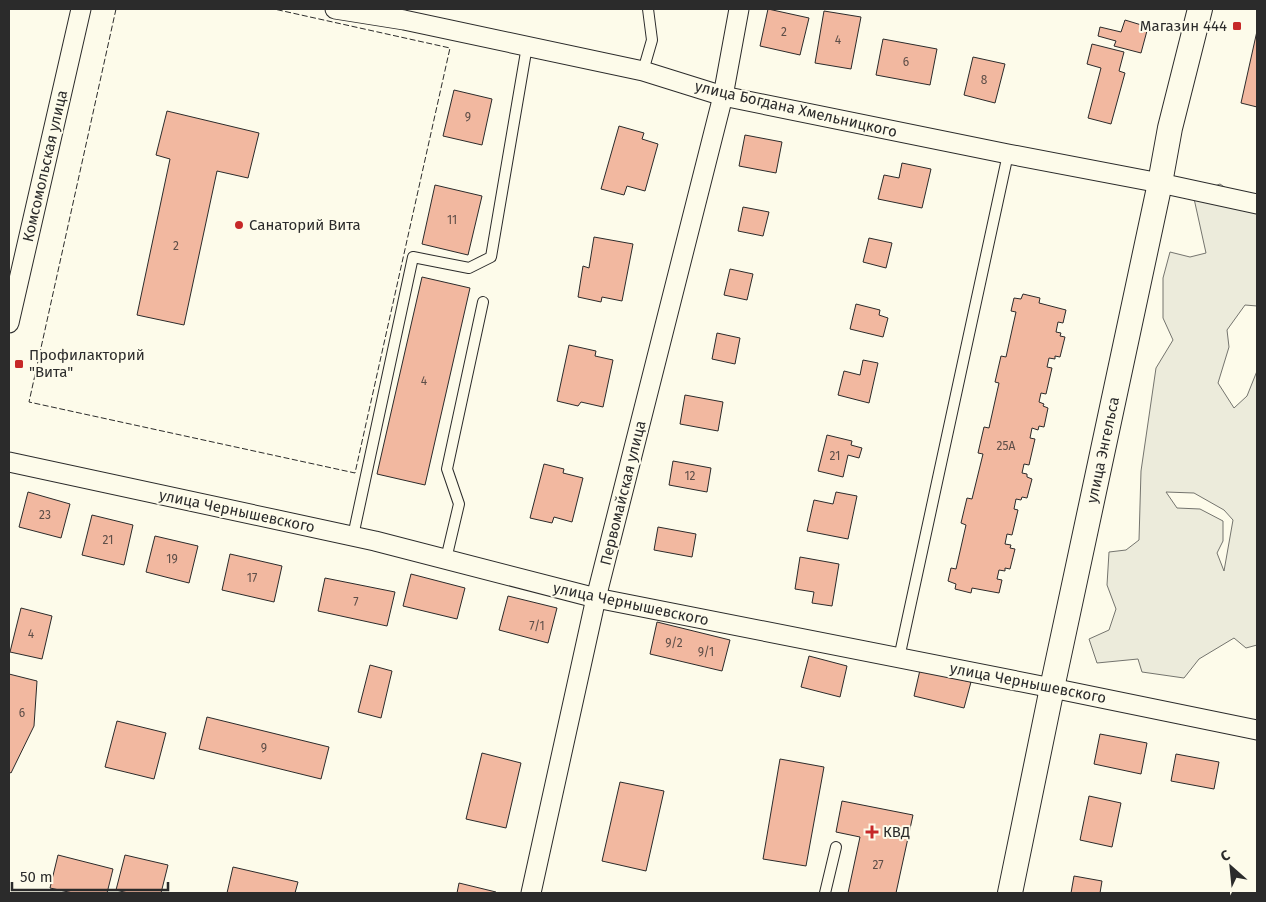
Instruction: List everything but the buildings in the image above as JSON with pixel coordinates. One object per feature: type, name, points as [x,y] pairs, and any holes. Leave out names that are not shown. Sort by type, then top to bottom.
[{"type":"street","name":"Комсомольская улица","points":[[9,323],[81,9]]},
{"type":"street","name":"улица Богдана Хмельницкого","points":[[335,9],[405,14],[527,46],[643,70],[723,96],[1257,204]]},
{"type":"street","name":"Первомайская улица","points":[[531,893],[596,598],[723,96],[739,9]]},
{"type":"street","name":"улица Энгельса","points":[[1010,893],[1172,120],[1200,9]]},
{"type":"street","name":"улица Чернышевского","points":[[9,462],[353,536],[596,598],[1257,730]]},
{"type":"lane","points":[[643,70],[652,40],[648,9]]},
{"type":"lane","points":[[353,536],[413,257],[469,268],[491,257],[527,46]]},
{"type":"lane","points":[[899,658],[1008,154]]},
{"type":"lane","points":[[446,559],[459,504],[447,469],[483,302]]},
{"type":"lane","points":[[825,893],[836,847]]},
{"type":"shaded area","points":[[1220,184],[1257,209],[1257,306],[1245,305],[1227,330],[1229,347],[1218,383],[1234,408],[1247,396],[1257,371],[1257,645],[1246,648],[1234,638],[1199,659],[1184,678],[1142,672],[1138,659],[1097,663],[1089,639],[1109,630],[1116,609],[1107,585],[1109,552],[1126,550],[1139,540],[1141,471],[1156,368],[1173,340],[1163,318],[1163,278],[1170,252],[1190,257],[1206,253],[1193,194]],"holes":[[[1166,492],[1194,493],[1224,510],[1233,520],[1224,571],[1217,553],[1223,541],[1223,521],[1200,509],[1177,508]]]},
{"type":"fence","points":[[116,9],[29,402],[355,473],[450,48],[274,9]]},
{"type":"place","name":"Магазин 444","points":[[1237,26]]},
{"type":"place","name":"Санаторий Вита","points":[[239,225]]},
{"type":"place","name":"Профилакторий \"Вита\"","points":[[19,364]]},
{"type":"place","name":"КВД","points":[[872,832]]}]
